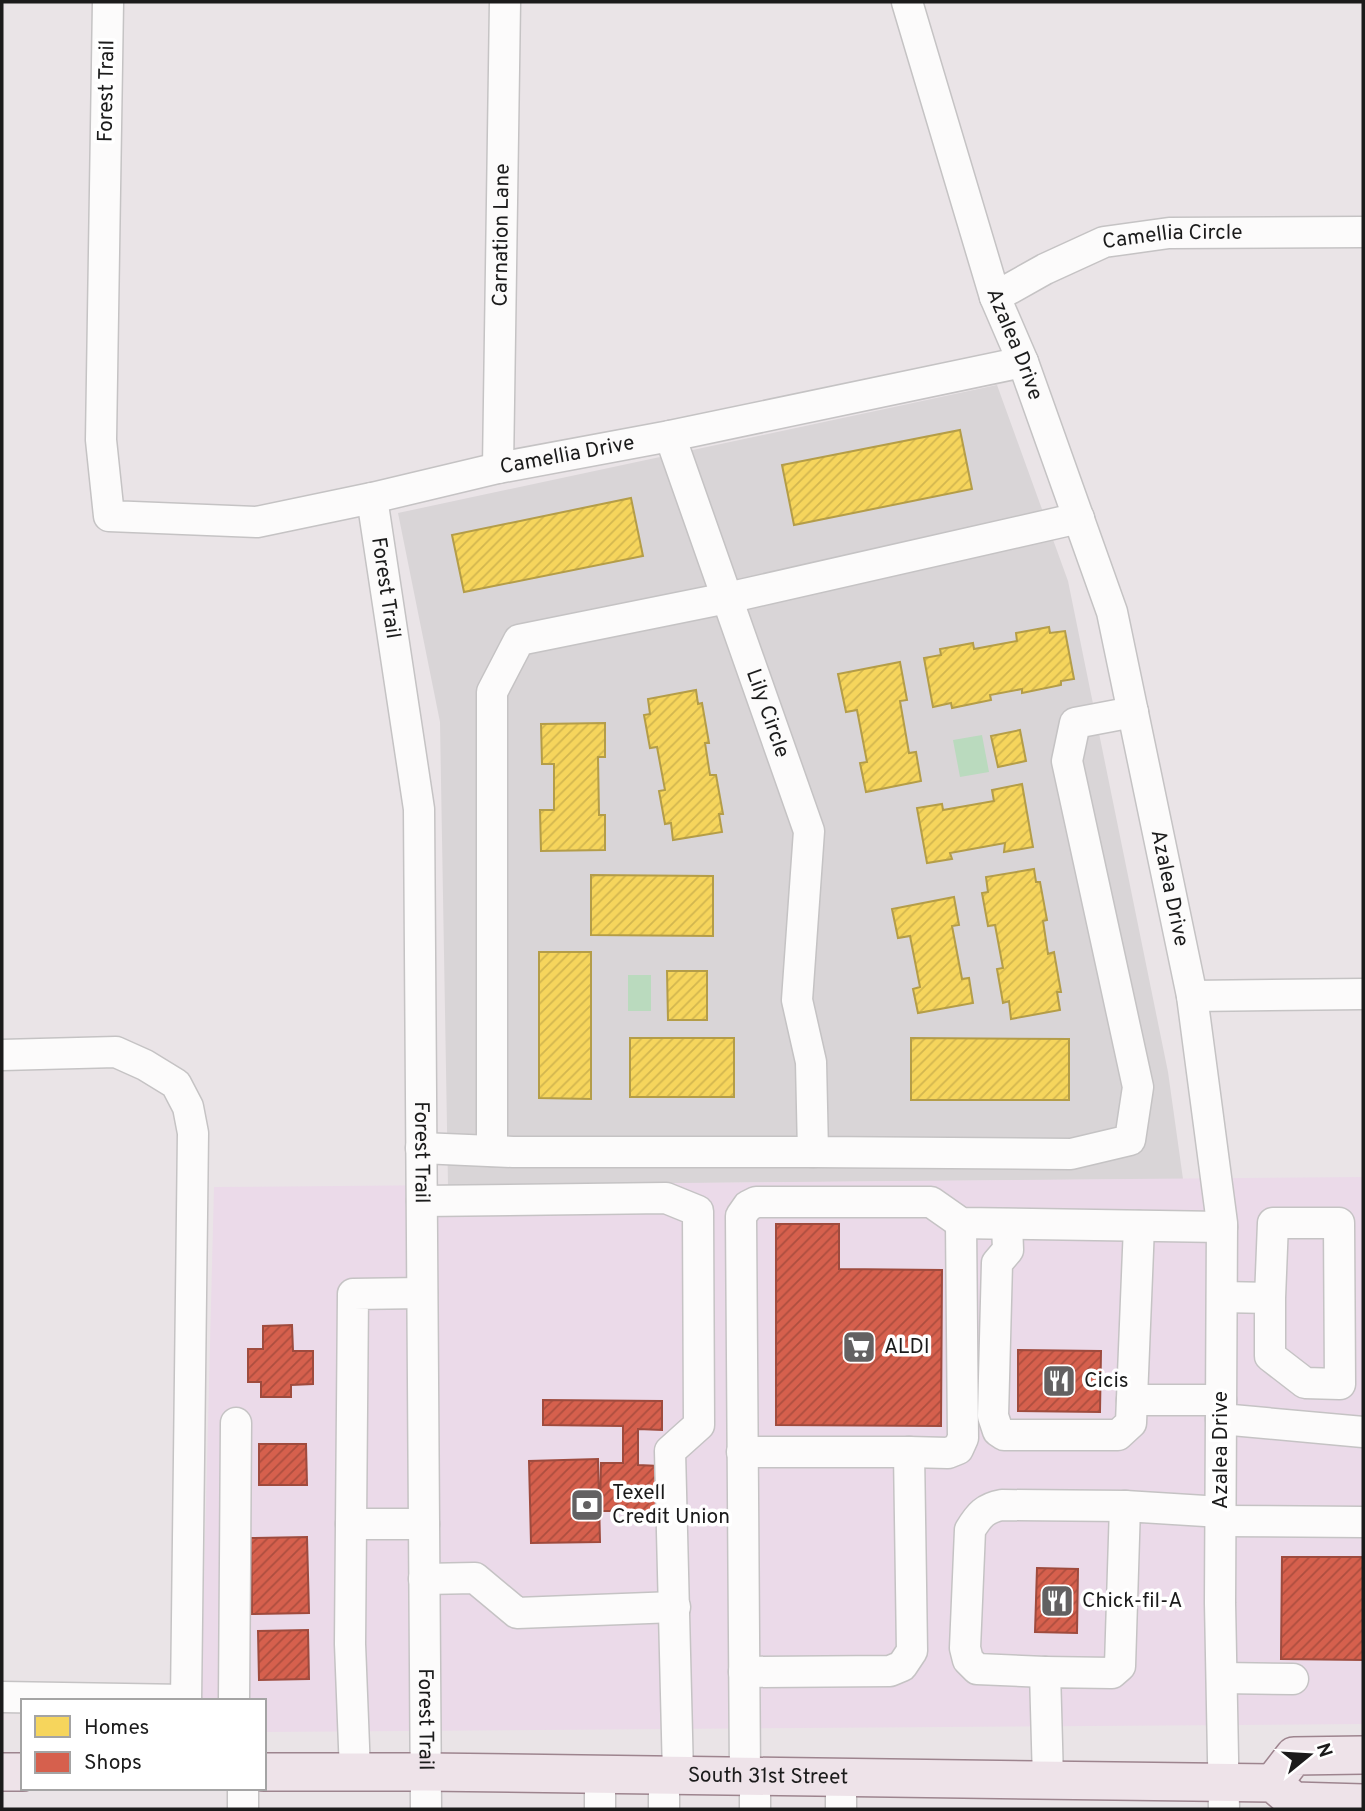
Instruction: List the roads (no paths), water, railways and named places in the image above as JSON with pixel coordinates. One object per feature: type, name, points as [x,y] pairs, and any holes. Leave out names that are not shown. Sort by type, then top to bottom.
[{"type":"main road","points":[[1363,1755],[1294,1756],[1273,1783],[1294,1801],[1363,1803]]},
{"type":"main road","points":[[2,1772],[21,1772]]},
{"type":"main road","name":"South 31st Street","points":[[266,1772],[426,1772],[600,1792],[668,1786],[752,1787],[841,1793],[1048,1780],[1224,1796],[1273,1783]]},
{"type":"street","name":"Forest Trail","points":[[108,2],[101,440],[109,516]]},
{"type":"street","name":"Carnation Lane","points":[[498,468],[505,2]]},
{"type":"street","name":"Azalea Drive","points":[[907,2],[995,297],[1023,362],[1112,612],[1192,996],[1222,1227],[1224,1796]]},
{"type":"street","name":"Camellia Circle","points":[[995,297],[1045,269],[1104,242],[1169,233],[1363,232]]},
{"type":"street","name":"Camellia Drive","points":[[109,516],[257,522],[498,468],[670,436],[1023,362]]},
{"type":"street","name":"Lily Circle","points":[[670,436],[809,831],[797,999],[811,1062],[813,1152]]},
{"type":"street","name":"Forest Trail","points":[[372,498],[419,809],[426,1809]]},
{"type":"street","points":[[492,1151],[492,692],[519,640],[727,598],[1079,518]]},
{"type":"street","points":[[421,1148],[492,1151],[1071,1154],[1130,1140],[1139,1087],[1067,761],[1075,723],[1133,712]]},
{"type":"street","points":[[1192,996],[1363,994]]},
{"type":"street","points":[[2,1055],[116,1052],[145,1065],[176,1084],[188,1107],[193,1133],[186,1699]]},
{"type":"street","points":[[422,1201],[666,1198],[698,1211],[699,1425],[670,1451],[675,1607],[668,1786]]},
{"type":"street","points":[[752,1787],[744,1672],[742,1452],[741,1216],[748,1206],[756,1202],[931,1202],[961,1223],[1222,1227]]},
{"type":"street","points":[[742,1452],[948,1453],[958,1449],[963,1438],[961,1223]]},
{"type":"street","points":[[1273,1223],[1339,1223],[1340,1384],[1305,1383],[1270,1356],[1270,1298],[1273,1223]]},
{"type":"street","points":[[1007,1224],[1008,1250],[997,1263],[993,1416],[998,1431],[1004,1435],[1118,1435],[1131,1423],[1139,1226]]},
{"type":"street","points":[[355,1772],[350,1644],[353,1294],[422,1293]]},
{"type":"street","points":[[1222,1297],[1270,1298]]},
{"type":"street","points":[[1132,1400],[1221,1410],[1363,1432]]},
{"type":"street","points":[[234,1699],[236,1423]]},
{"type":"street","points":[[744,1672],[890,1671],[902,1666],[912,1651],[909,1452]]},
{"type":"street","points":[[1125,1506],[1120,1666],[1112,1673],[977,1669],[968,1660],[965,1648],[970,1530],[977,1517],[989,1507],[1002,1504],[1125,1506],[1221,1517],[1363,1522]]},
{"type":"street","points":[[351,1524],[424,1524]]},
{"type":"street","points":[[424,1579],[475,1578],[517,1613],[675,1607]]},
{"type":"street","points":[[1045,1672],[1048,1780]]},
{"type":"street","points":[[1222,1678],[1293,1679]]},
{"type":"street","points":[[2,1697],[125,1699]]},
{"type":"street","points":[[243,1790],[243,1809]]},
{"type":"place","name":"ALDI","points":[[859,1347]]},
{"type":"place","name":"Cicis","points":[[1059,1381]]},
{"type":"place","name":"Texell Credit Union","points":[[587,1505]]},
{"type":"place","name":"Chick-fil-A","points":[[1057,1601]]}]
